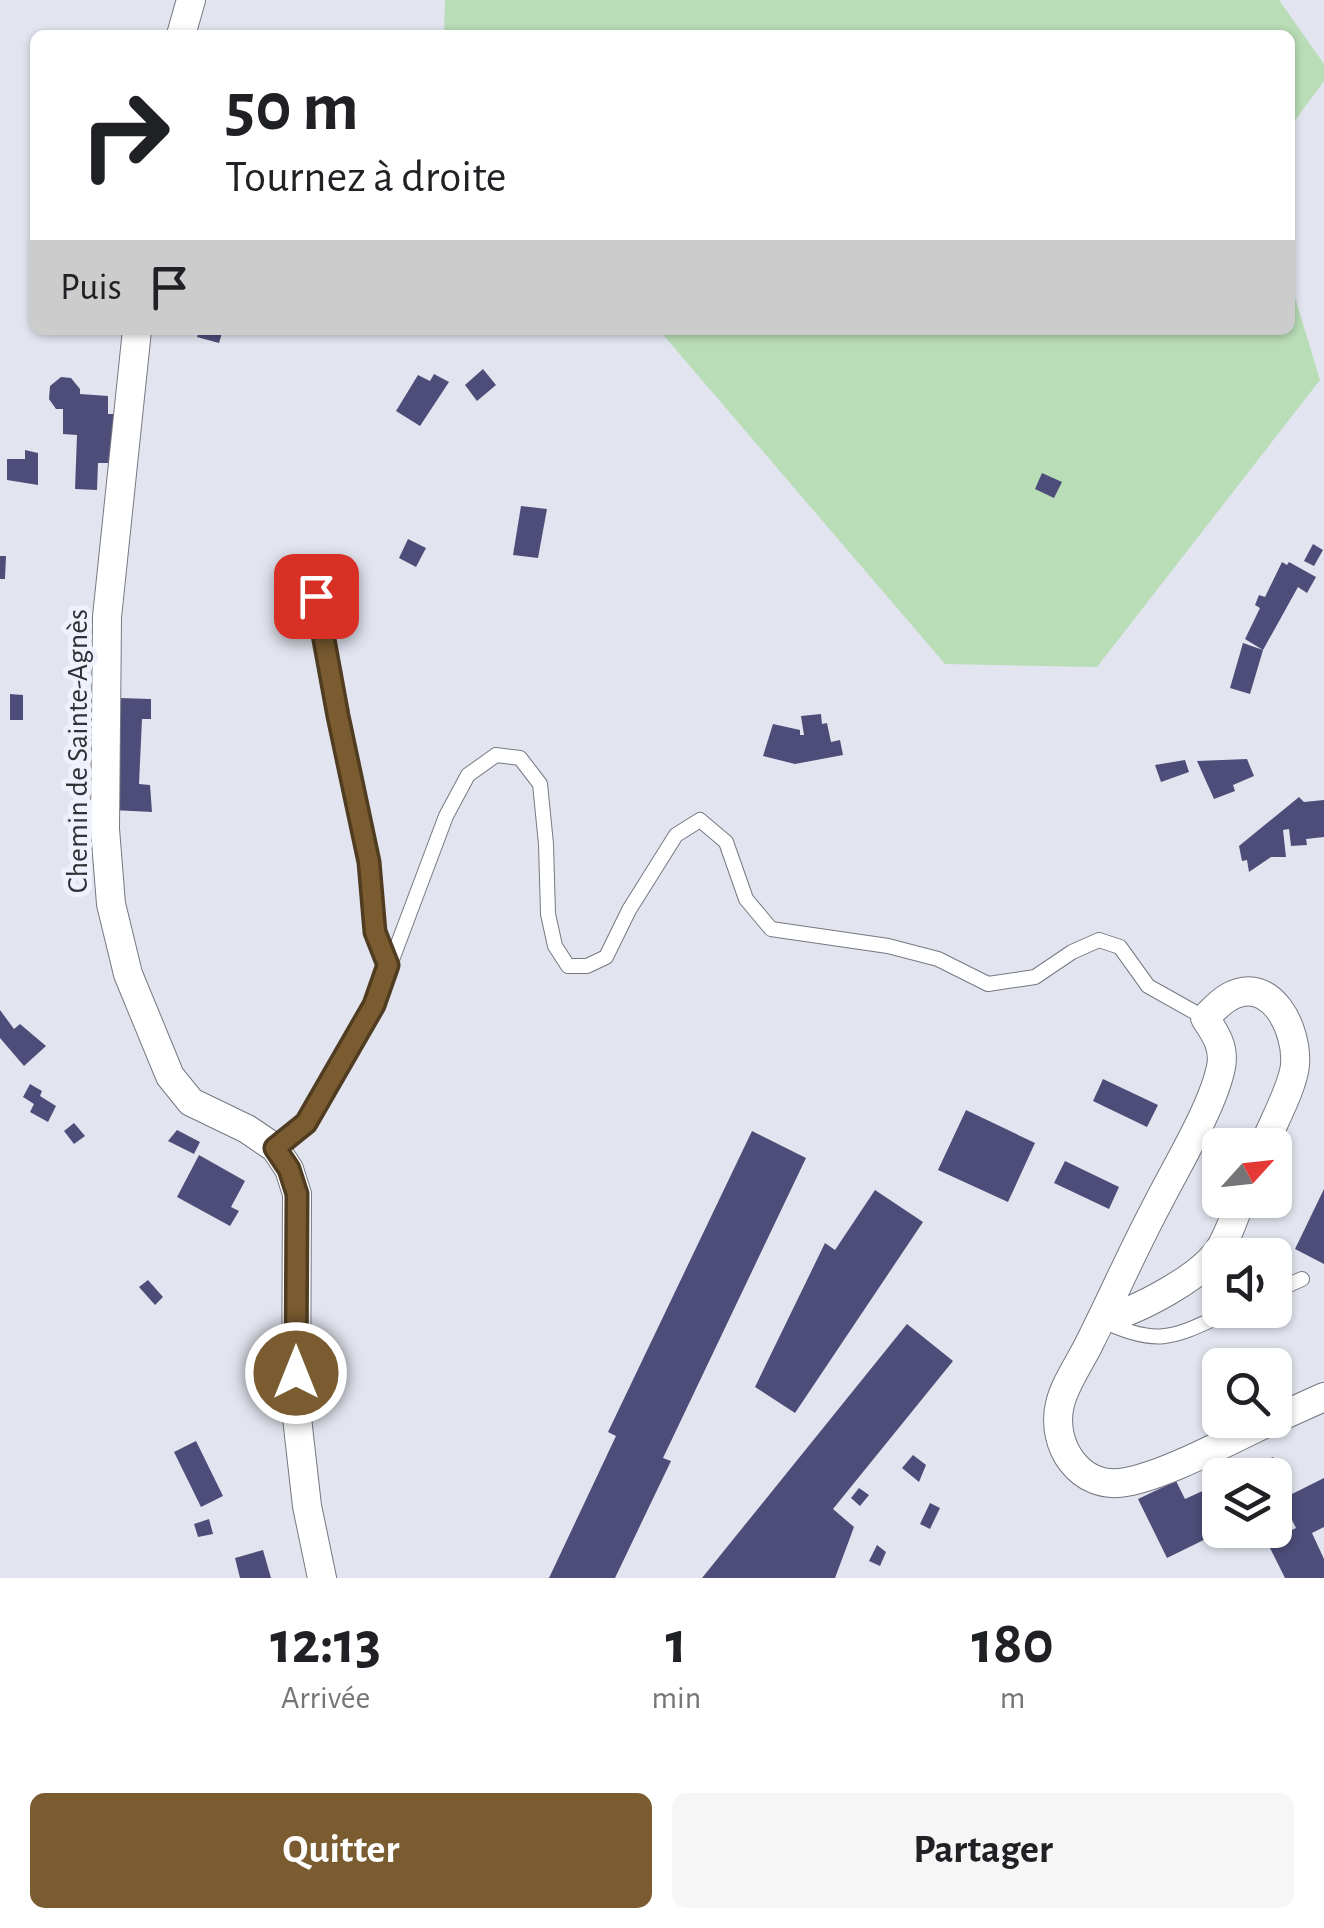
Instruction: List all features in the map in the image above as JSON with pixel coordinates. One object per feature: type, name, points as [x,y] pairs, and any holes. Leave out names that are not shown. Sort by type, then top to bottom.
[{"type":"street","points":[[182,30],[191,0]]},
{"type":"street","name":"Chemin de Sainte-Agnès","points":[[136,335],[107,617],[105,828],[111,904],[128,974],[170,1076],[191,1102],[247,1129],[275,1148]]},
{"type":"street","points":[[1233,1438],[1124,1483],[1098,1482],[1068,1460],[1060,1438],[1060,1404],[1114,1285],[1197,1128],[1222,1065],[1220,1040],[1205,1018],[1230,996],[1256,992],[1279,1006],[1294,1037],[1296,1069],[1271,1128]]},
{"type":"street","points":[[275,1148],[289,1169],[297,1194],[296,1409],[307,1506],[322,1578]]},
{"type":"street","points":[[1101,1320],[1128,1314],[1195,1271],[1221,1248],[1234,1218]]},
{"type":"street","points":[[1292,1412],[1324,1397]]},
{"type":"lane","points":[[316,596],[369,862],[375,932],[388,965]]},
{"type":"lane","points":[[275,1148],[306,1123],[374,1005],[446,816],[468,775],[496,754],[520,758],[540,784],[548,914],[555,946],[568,966],[586,966],[606,957],[629,910],[676,835],[700,820],[726,842],[746,899],[770,930],[888,946],[938,960],[988,984],[1035,977],[1072,952],[1099,940],[1120,947],[1148,986],[1205,1018]]},
{"type":"lane","points":[[1292,1283],[1302,1279]]},
{"type":"lane","points":[[1101,1320],[1134,1336],[1174,1336],[1202,1324]]},
{"type":"green space","points":[[445,0],[1279,0],[1324,64],[1324,81],[1295,120],[1295,30],[444,30]]},
{"type":"green space","points":[[1295,298],[1320,380],[1097,667],[945,664],[663,335],[1295,335]]},
{"type":"building","points":[[198,335],[221,335],[219,343]]},
{"type":"building","points":[[483,369],[496,385],[477,401],[465,385]]},
{"type":"building","points":[[434,374],[449,382],[420,426],[396,411],[418,375],[430,381]]},
{"type":"building","points":[[61,377],[71,378],[80,394],[108,396],[108,414],[119,414],[113,463],[98,463],[97,490],[75,489],[77,435],[63,434],[63,409],[56,409],[49,399],[50,386]]},
{"type":"building","points":[[25,450],[38,453],[38,485],[7,480],[7,459],[25,459]]},
{"type":"building","points":[[1042,473],[1062,482],[1054,498],[1035,489]]},
{"type":"building","points":[[521,506],[547,509],[538,558],[513,555]]},
{"type":"building","points":[[408,539],[426,548],[416,567],[399,558]]},
{"type":"building","points":[[1313,544],[1323,550],[1314,566],[1304,561]]},
{"type":"building","points":[[0,556],[6,556],[5,579],[0,579]]},
{"type":"building","points":[[1282,562],[1316,577],[1307,593],[1298,587],[1263,650],[1245,639],[1260,608],[1255,605],[1259,595],[1265,597]]},
{"type":"building","points":[[1243,643],[1263,650],[1250,694],[1230,688]]},
{"type":"building","points":[[10,694],[23,695],[23,720],[10,720]]},
{"type":"building","points":[[119,698],[151,699],[151,719],[142,719],[139,784],[150,785],[152,812],[112,810]]},
{"type":"building","points":[[821,714],[831,742],[840,740],[843,755],[795,764],[763,756],[773,724],[800,730],[800,735],[804,735],[801,716]]},
{"type":"building","points":[[1247,759],[1254,776],[1233,785],[1235,791],[1214,799],[1197,761]]},
{"type":"building","points":[[1185,760],[1189,772],[1161,782],[1155,765]]},
{"type":"building","points":[[1299,797],[1304,802],[1324,800],[1324,837],[1306,839],[1307,845],[1291,846],[1289,829],[1283,830],[1286,857],[1271,857],[1249,872],[1239,846]]},
{"type":"building","points":[[0,1010],[14,1029],[20,1024],[46,1046],[24,1066],[0,1038]]},
{"type":"building","points":[[1103,1079],[1158,1105],[1147,1127],[1093,1101]]},
{"type":"building","points":[[30,1084],[56,1106],[48,1122],[30,1112],[34,1104],[23,1097]]},
{"type":"building","points":[[966,1110],[1035,1143],[1008,1202],[938,1170]]},
{"type":"building","points":[[74,1123],[85,1136],[74,1144],[64,1131]]},
{"type":"building","points":[[177,1130],[200,1142],[194,1154],[168,1141]]},
{"type":"building","points":[[752,1131],[806,1158],[663,1458],[671,1461],[615,1578],[549,1578],[616,1436],[608,1432]]},
{"type":"building","points":[[199,1155],[245,1181],[231,1207],[239,1211],[230,1226],[177,1197]]},
{"type":"building","points":[[1065,1161],[1119,1187],[1109,1209],[1054,1183]]},
{"type":"building","points":[[1324,1189],[1324,1264],[1295,1249]]},
{"type":"building","points":[[875,1190],[923,1222],[795,1413],[755,1387],[825,1243],[835,1250]]},
{"type":"building","points":[[148,1280],[163,1297],[155,1305],[139,1287]]},
{"type":"building","points":[[907,1324],[953,1361],[833,1509],[854,1527],[835,1578],[702,1578]]},
{"type":"building","points":[[196,1441],[223,1496],[201,1507],[174,1452]]},
{"type":"building","points":[[913,1455],[926,1465],[919,1482],[902,1468]]},
{"type":"building","points":[[1324,1478],[1324,1527],[1312,1533],[1324,1559],[1324,1578],[1285,1578],[1270,1548],[1292,1548],[1292,1530],[1296,1528],[1292,1520],[1292,1494]]},
{"type":"building","points":[[1176,1481],[1185,1499],[1202,1491],[1202,1541],[1167,1558],[1138,1499]]},
{"type":"building","points":[[859,1488],[869,1495],[860,1506],[851,1498]]},
{"type":"building","points":[[930,1503],[940,1508],[930,1529],[920,1524]]},
{"type":"building","points":[[209,1519],[213,1534],[198,1537],[194,1524]]},
{"type":"building","points":[[877,1545],[886,1552],[880,1566],[869,1561]]},
{"type":"building","points":[[263,1550],[271,1578],[240,1578],[235,1558]]},
{"type":"route","points":[[296,1373],[297,1194],[289,1169],[275,1148],[306,1123],[337,1073],[374,1005],[388,965],[375,932],[369,862],[316,596]]}]
